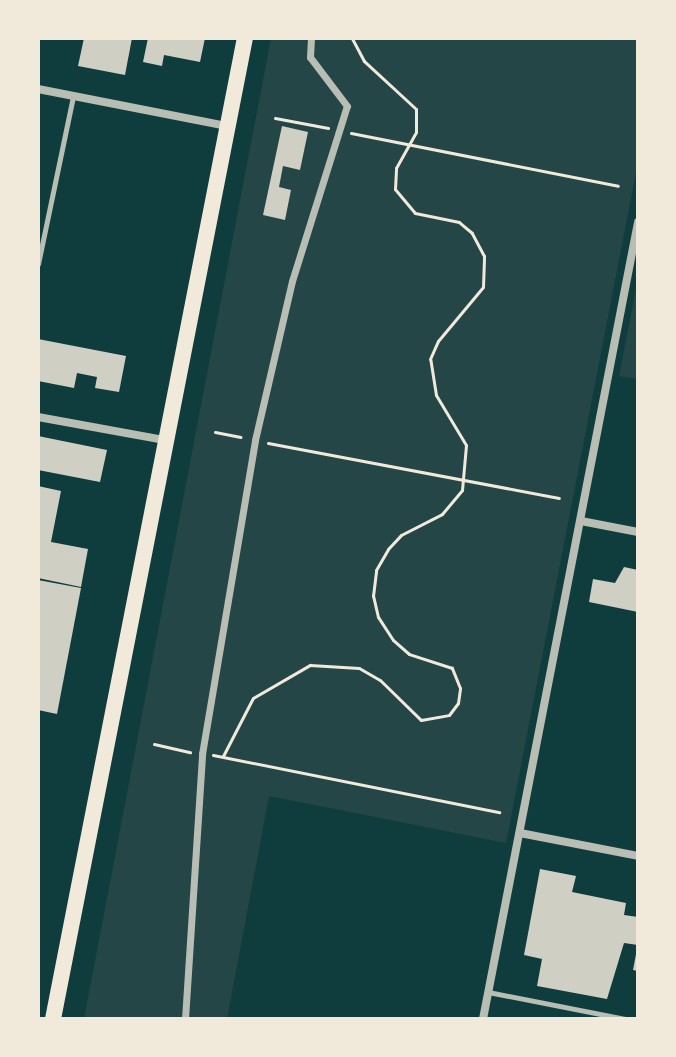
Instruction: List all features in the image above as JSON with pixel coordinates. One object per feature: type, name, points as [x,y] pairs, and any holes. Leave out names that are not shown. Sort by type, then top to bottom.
[{"type":"main road","points":[[53,1019],[245,38]]},
{"type":"street","points":[[185,1019],[202,754],[255,440],[292,281],[347,106],[310,57],[311,38]]},
{"type":"street","points":[[38,89],[227,126]]},
{"type":"street","points":[[483,1019],[638,222]]},
{"type":"street","points":[[38,417],[165,440]]},
{"type":"street","points":[[581,521],[638,532]]},
{"type":"street","points":[[520,833],[638,856]]},
{"type":"lane","points":[[38,264],[73,96]]},
{"type":"lane","points":[[488,992],[626,1019]]},
{"type":"path","points":[[223,756],[253,698],[310,665],[359,668],[380,680],[421,720],[449,715],[458,703],[460,688],[452,668],[409,654],[393,640],[378,617],[373,596],[376,570],[388,549],[401,535],[442,514],[455,502],[464,480],[466,445],[436,395],[430,359],[438,341],[483,287],[484,256],[472,233],[459,222],[415,213],[404,204],[394,178],[419,119],[416,109],[364,61],[352,38]]},
{"type":"path","points":[[275,118],[618,186]]},
{"type":"path","points":[[215,432],[559,498]]},
{"type":"path","points":[[154,744],[499,812]]},
{"type":"shaded area","points":[[271,38],[638,38],[638,162],[506,843],[269,796],[227,1019],[84,1019]]},
{"type":"shaded area","points":[[638,279],[638,379],[619,376]]},
{"type":"building","points":[[84,38],[132,38],[125,75],[78,66]]},
{"type":"building","points":[[148,38],[205,38],[200,62],[164,55],[162,66],[143,62]]},
{"type":"building","points":[[282,126],[308,132],[300,170],[283,166],[279,187],[291,190],[285,220],[263,215]]},
{"type":"building","points":[[38,339],[126,356],[119,392],[95,388],[97,377],[77,373],[74,388],[38,381]]},
{"type":"building","points":[[38,436],[107,450],[100,482],[38,470]]},
{"type":"building","points":[[38,486],[61,491],[51,542],[88,549],[81,587],[38,578]]},
{"type":"building","points":[[624,567],[638,570],[638,612],[589,602],[593,579],[615,583]]},
{"type":"building","points":[[38,580],[81,588],[57,714],[38,710]]},
{"type":"building","points":[[540,869],[576,876],[572,892],[626,903],[624,915],[638,917],[638,945],[624,943],[607,999],[537,986],[542,959],[524,955]]},
{"type":"building","points":[[638,950],[638,971],[633,970]]}]
